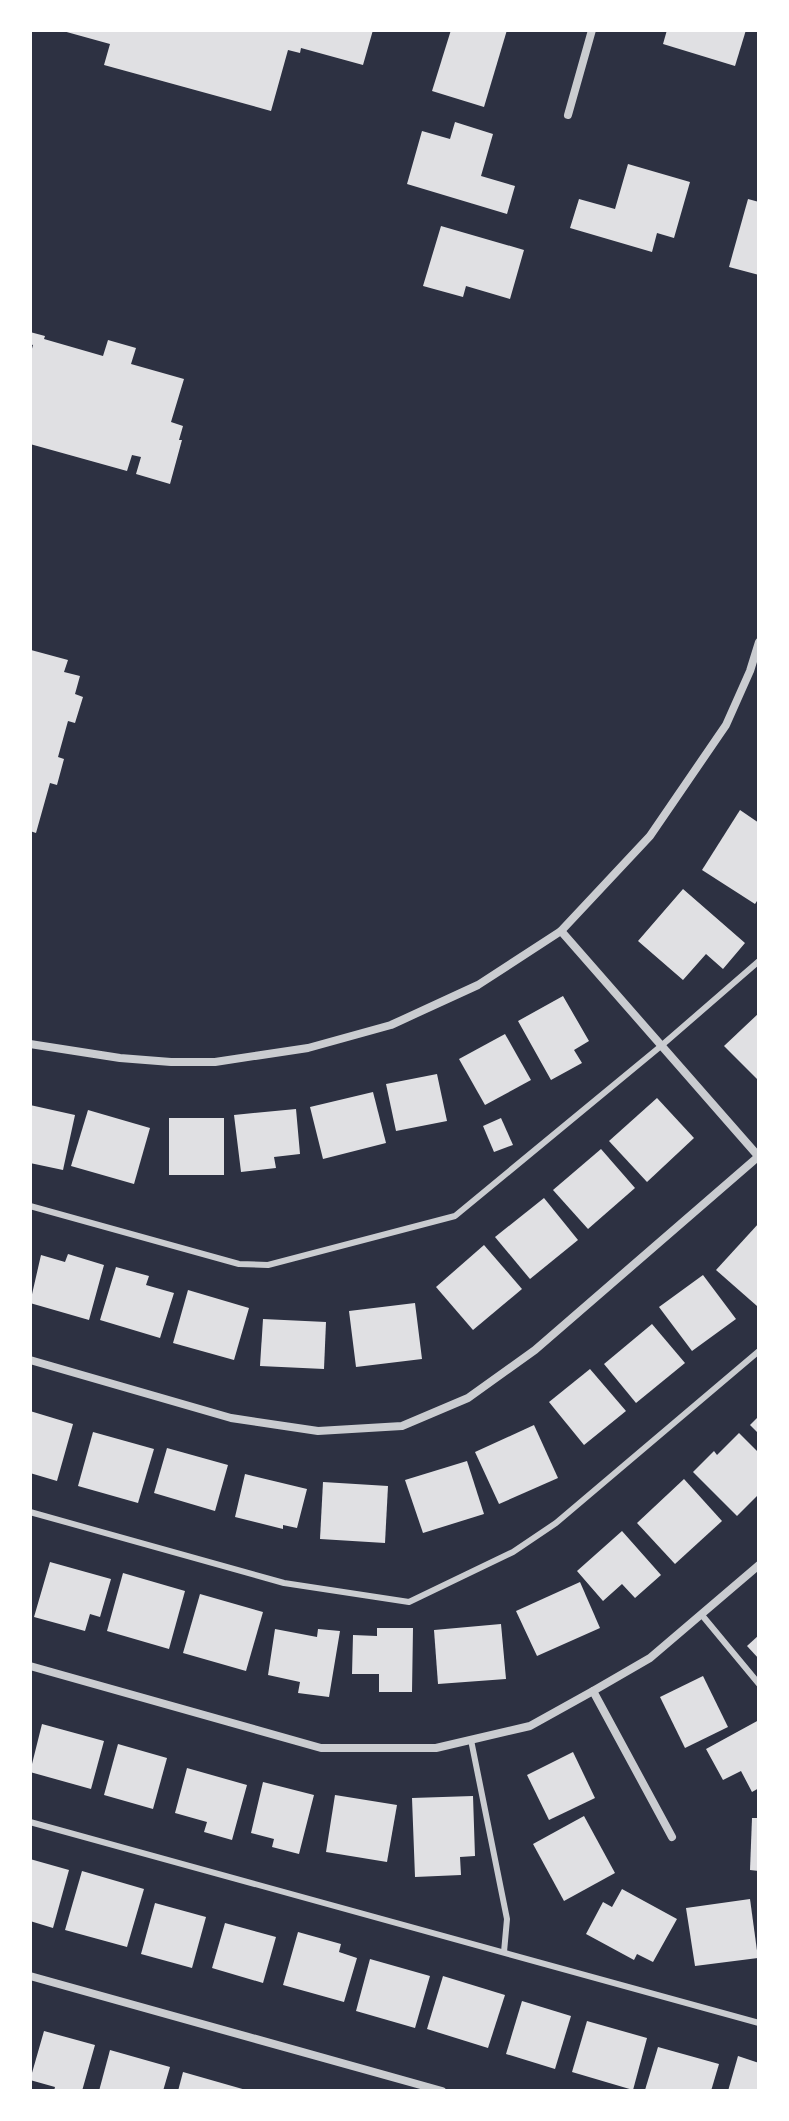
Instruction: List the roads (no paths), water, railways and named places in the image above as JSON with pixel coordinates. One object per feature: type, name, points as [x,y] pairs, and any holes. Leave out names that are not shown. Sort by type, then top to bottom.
[{"type":"street","points":[[568,115],[592,30]]},
{"type":"street","points":[[30,1044],[120,1058],[215,1062],[308,1048],[391,1025],[478,985],[561,931],[650,836],[726,725],[759,642]]},
{"type":"street","points":[[30,1360],[231,1418],[318,1431],[402,1426],[468,1398],[535,1350],[759,1156],[561,931]]},
{"type":"street","points":[[30,1666],[321,1748],[436,1748],[530,1726],[593,1691],[650,1658],[759,1565]]},
{"type":"street","points":[[593,1691],[672,1837]]},
{"type":"street","points":[[30,1976],[442,2091]]},
{"type":"lane","points":[[30,1206],[239,1264],[268,1265],[455,1216],[759,961]]},
{"type":"lane","points":[[30,1512],[284,1583],[409,1602],[513,1552],[556,1523],[759,1351]]},
{"type":"lane","points":[[701,1614],[759,1684]]},
{"type":"lane","points":[[471,1740],[507,1919],[504,1952]]},
{"type":"lane","points":[[30,1822],[759,2023]]}]
